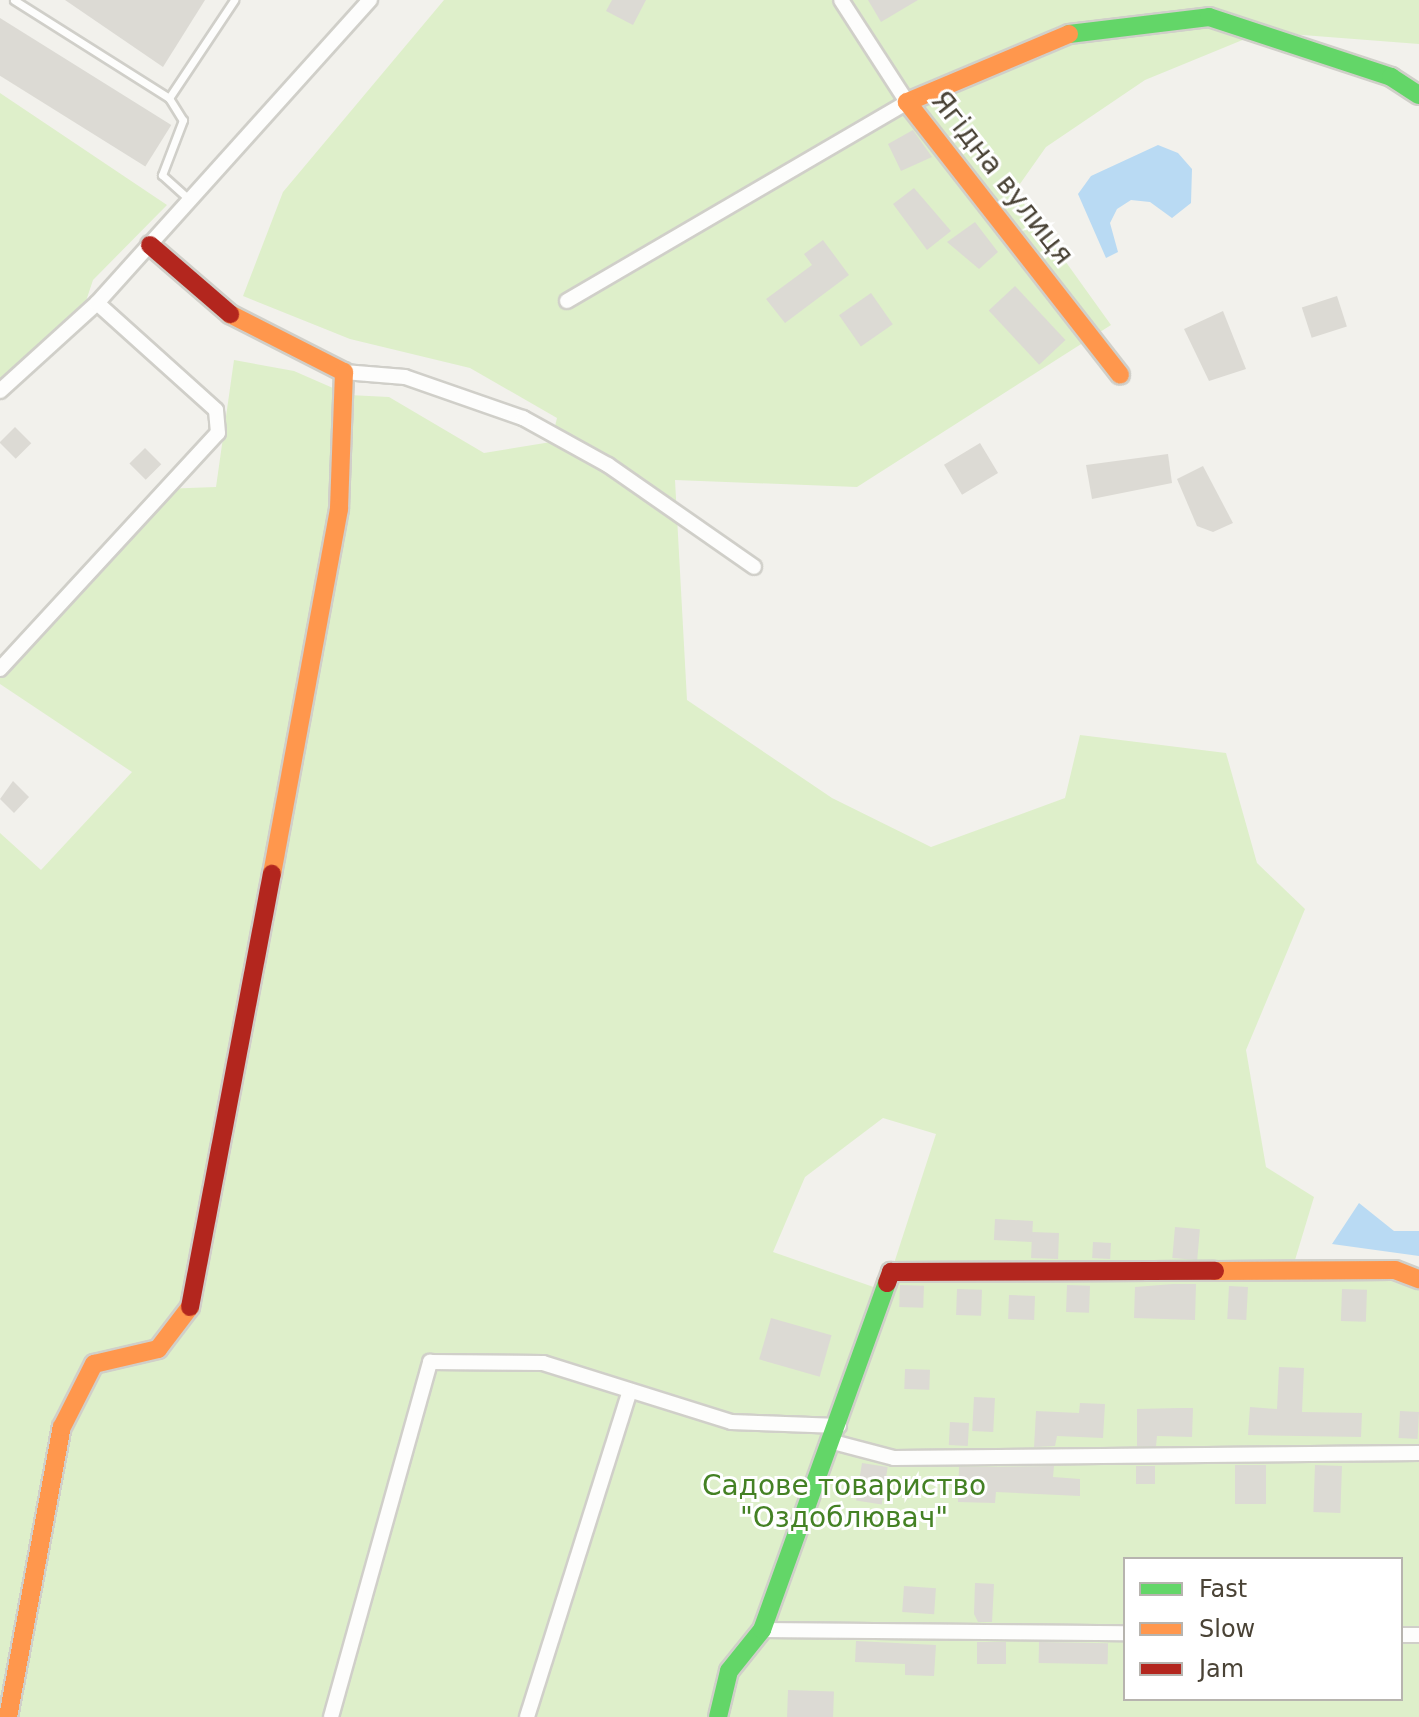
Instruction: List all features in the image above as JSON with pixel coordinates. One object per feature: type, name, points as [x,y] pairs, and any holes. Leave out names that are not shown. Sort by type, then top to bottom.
[{"type":"street","points":[[0,391],[97,303],[370,0]]},
{"type":"street","points":[[567,301],[907,102],[841,0]]},
{"type":"street","name":"Ягідна вулиця","points":[[1120,375],[907,102],[1056,36],[1209,17],[1391,77],[1419,95]]},
{"type":"street","points":[[150,245],[212,304],[344,372],[405,377],[523,418],[608,465],[754,567]]},
{"type":"street","points":[[0,669],[218,433],[216,410],[97,303]]},
{"type":"street","points":[[8,1717],[62,1427],[94,1364],[158,1349],[194,1302],[339,509],[344,372]]},
{"type":"street","points":[[718,1717],[729,1671],[762,1630],[836,1434],[891,1272],[1395,1270],[1419,1279]]},
{"type":"street","points":[[331,1717],[430,1362],[543,1363],[731,1422],[836,1434],[894,1458],[1419,1453]]},
{"type":"street","points":[[527,1717],[630,1391]]},
{"type":"street","points":[[762,1630],[1123,1633]]},
{"type":"lane","points":[[14,0],[169,98],[183,120],[162,175],[190,200]]},
{"type":"lane","points":[[169,98],[234,0]]},
{"type":"green space","name":"Садове товариство \"Оздоблювач\"","points":[[444,0],[1419,0],[1419,44],[1262,32],[1145,80],[1046,147],[1015,191],[1111,325],[857,487],[675,480],[687,700],[832,798],[931,847],[1065,798],[1080,735],[1226,753],[1257,863],[1305,909],[1246,1050],[1266,1167],[1314,1197],[1292,1270],[1419,1279],[1419,1717],[0,1717],[0,833],[41,870],[132,772],[0,684],[0,669],[162,489],[216,487],[234,360],[294,371],[349,395],[389,397],[484,453],[551,442],[557,418],[470,368],[350,339],[243,296],[283,192]],"holes":[[[883,1118],[936,1134],[885,1291],[773,1252],[805,1177]]]},
{"type":"green space","points":[[0,93],[167,205],[93,280],[79,322],[0,391]]},
{"type":"water","points":[[1158,145],[1178,153],[1192,169],[1191,203],[1172,218],[1150,202],[1131,200],[1117,209],[1110,223],[1118,252],[1106,258],[1078,194],[1091,176]]},
{"type":"water","points":[[1359,1203],[1394,1231],[1419,1231],[1419,1256],[1332,1244]]},
{"type":"building","points":[[65,0],[205,0],[163,67]]},
{"type":"building","points":[[612,0],[646,0],[633,25],[606,11]]},
{"type":"building","points":[[868,0],[918,0],[881,22]]},
{"type":"building","points":[[0,18],[171,125],[145,167],[0,76]]},
{"type":"building","points":[[913,130],[932,157],[901,171],[888,144]]},
{"type":"building","points":[[914,188],[951,231],[927,250],[893,204]]},
{"type":"building","points":[[975,222],[998,252],[979,269],[947,242]]},
{"type":"building","points":[[823,240],[849,275],[785,323],[766,299],[812,265],[804,254]]},
{"type":"building","points":[[1015,286],[1065,340],[1039,365],[989,311]]},
{"type":"building","points":[[871,293],[893,324],[861,346],[839,315]]},
{"type":"building","points":[[1337,296],[1347,326],[1312,338],[1302,307]]},
{"type":"building","points":[[1223,311],[1246,369],[1209,381],[1184,329]]},
{"type":"building","points":[[15,427],[31,443],[16,459],[0,443]]},
{"type":"building","points":[[980,443],[998,473],[962,495],[944,465]]},
{"type":"building","points":[[145,448],[161,464],[146,480],[129,464]]},
{"type":"building","points":[[1168,454],[1172,483],[1092,499],[1086,465]]},
{"type":"building","points":[[1203,466],[1233,523],[1213,532],[1197,526],[1177,479]]},
{"type":"building","points":[[13,781],[29,797],[14,813],[0,799]]},
{"type":"building","points":[[995,1219],[1033,1221],[1032,1242],[994,1240]]},
{"type":"building","points":[[1175,1227],[1200,1229],[1197,1260],[1172,1258]]},
{"type":"building","points":[[1032,1232],[1059,1233],[1058,1259],[1031,1258]]},
{"type":"building","points":[[1093,1242],[1111,1243],[1110,1259],[1092,1258]]},
{"type":"building","points":[[1196,1284],[1195,1320],[1134,1318],[1135,1287]]},
{"type":"building","points":[[900,1285],[924,1286],[923,1308],[899,1307]]},
{"type":"building","points":[[1067,1285],[1090,1286],[1089,1313],[1066,1312]]},
{"type":"building","points":[[1229,1286],[1248,1287],[1246,1320],[1227,1319]]},
{"type":"building","points":[[957,1289],[982,1290],[981,1316],[956,1315]]},
{"type":"building","points":[[1342,1289],[1367,1290],[1366,1322],[1341,1321]]},
{"type":"building","points":[[1009,1295],[1035,1296],[1034,1320],[1008,1319]]},
{"type":"building","points":[[771,1318],[832,1335],[820,1377],[759,1359]]},
{"type":"building","points":[[1279,1367],[1304,1368],[1302,1412],[1362,1413],[1361,1437],[1248,1435],[1250,1407],[1277,1409]]},
{"type":"building","points":[[905,1369],[930,1370],[929,1390],[904,1389]]},
{"type":"building","points":[[974,1397],[995,1398],[993,1432],[972,1431]]},
{"type":"building","points":[[1080,1403],[1105,1404],[1103,1438],[1057,1436],[1055,1446],[1034,1447],[1036,1411],[1079,1413]]},
{"type":"building","points":[[1193,1408],[1192,1437],[1157,1436],[1156,1446],[1137,1446],[1137,1409]]},
{"type":"building","points":[[1400,1411],[1419,1412],[1418,1439],[1399,1438]]},
{"type":"building","points":[[950,1422],[969,1423],[968,1446],[949,1445]]},
{"type":"building","points":[[862,1463],[888,1467],[882,1505],[856,1501]]},
{"type":"building","points":[[1235,1465],[1266,1465],[1266,1504],[1235,1504]]},
{"type":"building","points":[[1315,1465],[1342,1466],[1340,1513],[1313,1512]]},
{"type":"building","points":[[1054,1466],[1053,1477],[1080,1479],[1080,1496],[996,1492],[995,1503],[958,1502],[959,1467]]},
{"type":"building","points":[[1136,1466],[1155,1466],[1155,1484],[1136,1484]]},
{"type":"building","points":[[975,1583],[994,1584],[992,1622],[978,1622],[974,1614]]},
{"type":"building","points":[[904,1586],[936,1588],[934,1614],[902,1612]]},
{"type":"building","points":[[856,1641],[936,1645],[934,1676],[905,1675],[905,1664],[855,1662]]},
{"type":"building","points":[[977,1642],[1006,1642],[1006,1664],[977,1664]]},
{"type":"building","points":[[1039,1642],[1108,1643],[1108,1664],[1039,1663]]},
{"type":"building","points":[[788,1690],[834,1692],[833,1717],[787,1717]]},
{"type":"traffic: fast","points":[[1069,34],[1209,17],[1391,77],[1419,95]]},
{"type":"traffic: fast","points":[[718,1717],[729,1671],[762,1630],[887,1283]]},
{"type":"traffic: slow","points":[[1069,34],[907,102],[1120,375]]},
{"type":"traffic: slow","points":[[230,314],[344,372],[339,509],[272,874]]},
{"type":"traffic: slow","points":[[1215,1271],[1395,1270],[1419,1279]]},
{"type":"traffic: slow","points":[[8,1717],[62,1427],[94,1364],[158,1349],[190,1307]]},
{"type":"traffic: jam","points":[[150,245],[230,314]]},
{"type":"traffic: jam","points":[[190,1307],[272,874]]},
{"type":"traffic: jam","points":[[887,1283],[891,1272],[1215,1271]]}]
